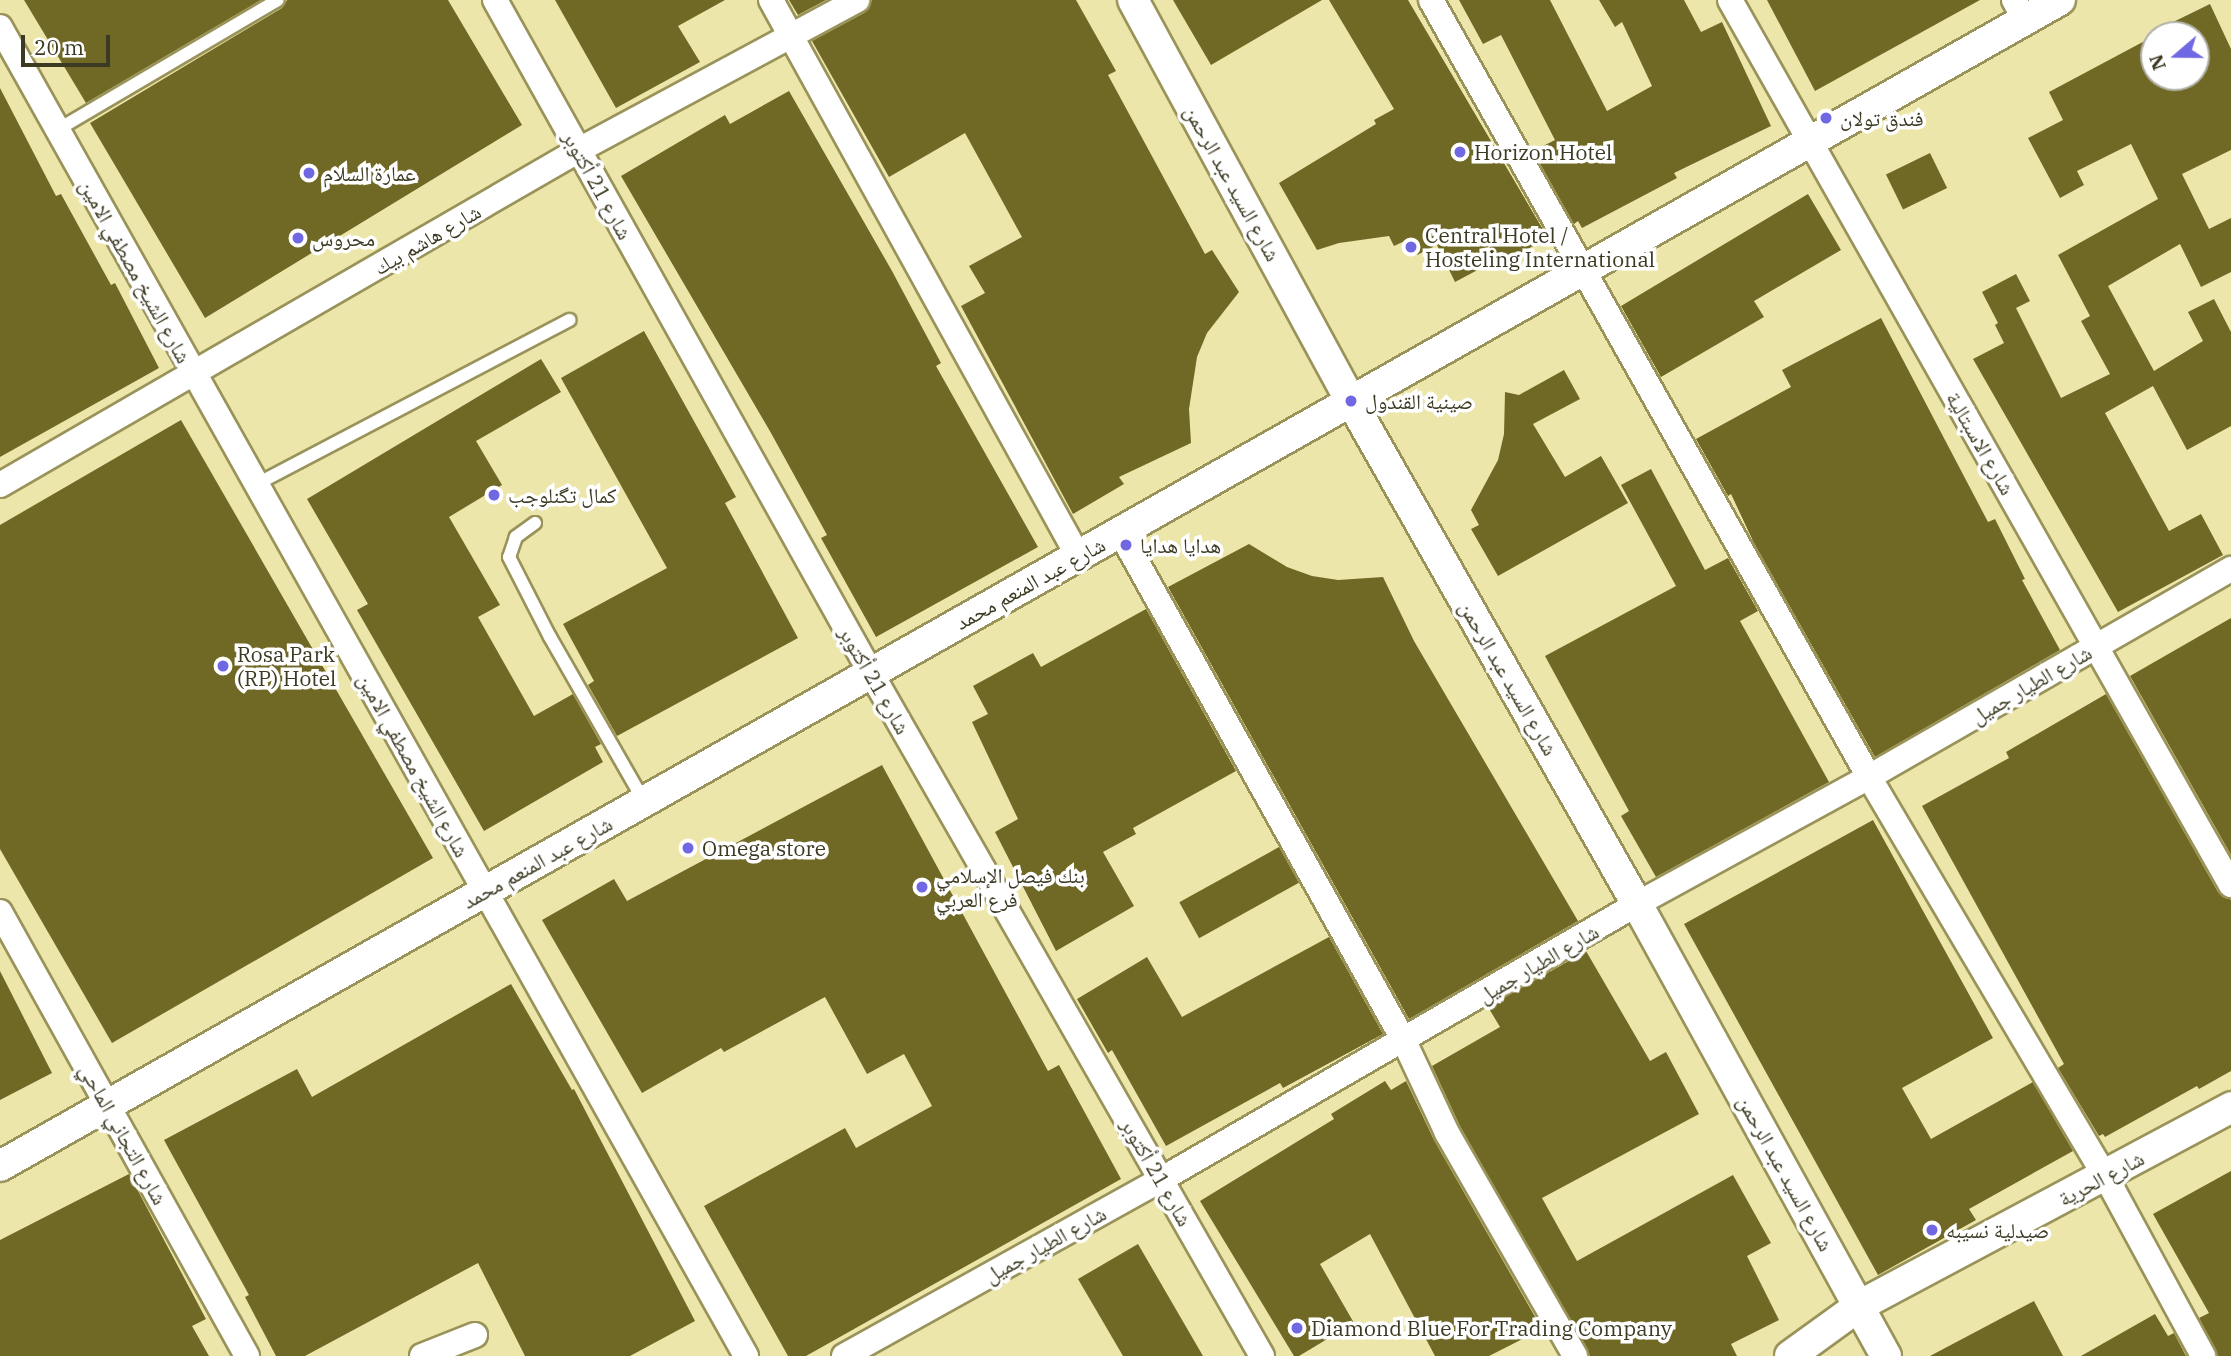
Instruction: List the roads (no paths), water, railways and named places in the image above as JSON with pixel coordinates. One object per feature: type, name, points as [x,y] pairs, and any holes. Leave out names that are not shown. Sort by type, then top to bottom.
[{"type":"street","name":"شارع 21 أكتوبر","points":[[495,0],[871,673],[1262,1356]]},
{"type":"street","points":[[771,0],[1078,556]]},
{"type":"street","name":"شارع هاشم بيك","points":[[0,485],[579,150],[857,0]]},
{"type":"street","name":"شارع السيد عبد الرحمن","points":[[1133,0],[1351,401],[1637,904],[1886,1356]]},
{"type":"street","points":[[1431,0],[1869,776],[2106,1177],[2203,1356]]},
{"type":"street","name":"شارع الاسبتالية","points":[[1730,0],[2231,885]]},
{"type":"street","name":"شارع عبد المنعم محمد","points":[[0,1166],[1810,141],[2020,10],[2060,0]]},
{"type":"street","name":"شارع الشيخ مصطفي الامين","points":[[0,27],[746,1356]]},
{"type":"street","points":[[1120,532],[1404,1041],[1447,1133],[1575,1356]]},
{"type":"street","name":"شارع الطيار جميل","points":[[844,1356],[1162,1180],[1637,904],[1869,776],[2231,569]]},
{"type":"street","name":"شارع التجاني الماحي","points":[[0,912],[247,1356]]},
{"type":"street","name":"شارع الحرية","points":[[1790,1356],[1859,1306],[2106,1177],[2231,1107]]},
{"type":"street","points":[[422,1356],[475,1335]]},
{"type":"lane","points":[[57,130],[278,0]]},
{"type":"lane","points":[[257,484],[570,320]]},
{"type":"lane","points":[[535,523],[516,537],[509,557],[550,637],[644,802]]},
{"type":"place","name":"فندق تولان","points":[[1826,118]]},
{"type":"place","name":"Horizon Hotel","points":[[1460,152]]},
{"type":"place","name":"عمارة السلام","points":[[309,173]]},
{"type":"place","name":"محروس","points":[[298,238]]},
{"type":"place","name":"Central Hotel / Hosteling International","points":[[1411,247]]},
{"type":"place","name":"صينية القندول","points":[[1351,401]]},
{"type":"place","name":"كمال تگنلوجب","points":[[494,495]]},
{"type":"place","name":"هدايا هدايا","points":[[1126,545]]},
{"type":"place","name":"Rosa Park (RP) Hotel","points":[[223,666]]},
{"type":"place","name":"Omega store","points":[[688,848]]},
{"type":"place","name":"بنك فيصل الإسلامي فرع العربي","points":[[922,887]]},
{"type":"place","name":"صيدلية نسيبه","points":[[1932,1230]]},
{"type":"place","name":"Diamond Blue For Trading Company","points":[[1297,1328]]}]
